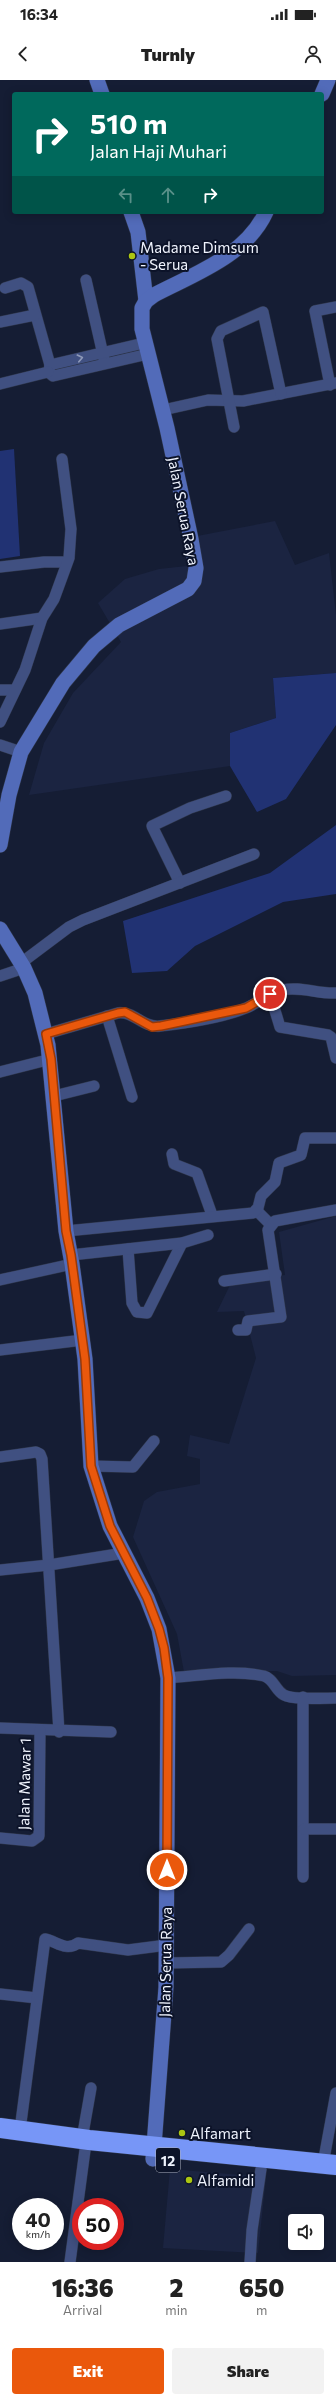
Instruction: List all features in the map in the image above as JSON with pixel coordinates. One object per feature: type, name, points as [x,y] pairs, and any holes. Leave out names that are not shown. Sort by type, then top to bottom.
[{"type":"highway","name":"12","points":[[0,2128],[20,2130],[84,2145]]},
{"type":"highway","name":"12","points":[[0,2142],[84,2145],[154,2153],[332,2169]]},
{"type":"highway","name":"12","points":[[154,2153],[261,2169],[332,2169]]},
{"type":"main road","points":[[97,80],[101,92]]},
{"type":"main road","points":[[323,92],[328,80]]},
{"type":"main road","points":[[132,214],[138,232],[146,301],[225,258],[243,245],[255,233],[265,214]]},
{"type":"main road","name":"Jalan Serua Raya","points":[[0,845],[9,795],[21,752],[63,684],[94,646],[119,625],[178,595],[188,589],[194,581],[196,568],[191,539],[163,410],[146,349],[141,318],[146,301]]},
{"type":"main road","name":"Jalan Serua Raya","points":[[1,932],[22,965],[35,993],[51,1059],[66,1231],[72,1259],[83,1340],[89,1404],[91,1466],[104,1510],[147,1598],[159,1629],[164,1648],[168,1678],[167,1963],[154,2153]]},
{"type":"street","points":[[86,280],[106,365]]},
{"type":"street","points":[[5,288],[21,283],[28,287],[49,369],[53,376],[106,365],[146,349]]},
{"type":"street","points":[[163,410],[208,400],[242,401],[333,384],[315,311],[336,307]]},
{"type":"street","points":[[234,427],[217,339],[221,331],[263,312],[281,394]]},
{"type":"street","points":[[0,322],[35,315]]},
{"type":"street","points":[[0,384],[103,353],[146,349]]},
{"type":"street","points":[[0,722],[25,670],[42,618],[54,599],[68,560],[71,529],[62,459]]},
{"type":"street","points":[[0,567],[68,560]]},
{"type":"street","points":[[0,624],[42,618]]},
{"type":"street","points":[[0,690],[15,690]]},
{"type":"street","points":[[0,745],[21,752]]},
{"type":"street","points":[[180,883],[152,826],[190,808],[226,796]]},
{"type":"street","points":[[0,976],[22,965],[69,927],[83,920],[254,854]]},
{"type":"street","points":[[46,1034],[125,1012],[145,1025],[161,1026],[246,1008],[280,990],[296,988],[320,993],[336,993]]},
{"type":"street","points":[[270,994],[280,1027],[328,1035],[331,1037],[336,1058]]},
{"type":"street","points":[[107,1016],[132,1097]]},
{"type":"street","points":[[0,1072],[51,1059]]},
{"type":"street","points":[[54,1096],[94,1086]]},
{"type":"street","points":[[66,1231],[212,1215],[253,1213],[256,1210],[261,1196],[275,1182],[279,1163],[301,1155],[305,1138],[336,1138]]},
{"type":"street","points":[[172,1154],[173,1161],[176,1166],[197,1173],[212,1215]]},
{"type":"street","points":[[256,1210],[270,1225]]},
{"type":"street","points":[[238,1330],[246,1330],[248,1321],[281,1317],[276,1274],[268,1230],[270,1225],[274,1221],[336,1210]]},
{"type":"street","points":[[0,1280],[72,1259],[182,1243],[208,1235]]},
{"type":"street","points":[[128,1250],[132,1303],[137,1312],[147,1313],[182,1243]]},
{"type":"street","points":[[224,1281],[276,1274]]},
{"type":"street","points":[[0,1350],[83,1340]]},
{"type":"street","points":[[91,1466],[133,1467],[154,1441]]},
{"type":"street","points":[[0,1457],[36,1452],[40,1454],[49,1565],[59,1732]]},
{"type":"street","points":[[0,1570],[49,1565],[124,1553]]},
{"type":"street","points":[[168,1678],[223,1674],[262,1676],[271,1680],[283,1695],[336,1698]]},
{"type":"street","points":[[303,1697],[304,1877]]},
{"type":"street","points":[[0,1728],[59,1732],[111,1732]]},
{"type":"street","name":"Jalan Mawar 1","points":[[0,1838],[32,1841],[37,1839],[40,1730]]},
{"type":"street","points":[[304,1829],[336,1829]]},
{"type":"street","points":[[167,1963],[221,1962],[229,1955],[249,1929]]},
{"type":"street","points":[[20,2130],[45,1940],[61,1946],[74,1945],[78,1943],[128,1950],[167,1945]]},
{"type":"street","points":[[0,1994],[37,1998]]},
{"type":"street","points":[[70,2262],[91,2088]]},
{"type":"street","points":[[332,2169],[336,2092]]},
{"type":"street","points":[[250,2262],[252,2230],[261,2169]]},
{"type":"shaded area","points":[[14,449],[20,556],[0,559],[0,451]]},
{"type":"shaded area","points":[[275,521],[295,565],[329,553],[336,615],[336,673],[273,678],[276,718],[230,733],[230,766],[29,795],[44,743],[73,693],[121,642],[98,603],[125,579],[159,569],[196,565],[192,537]]},
{"type":"shaded area","points":[[336,673],[336,725],[286,799],[257,812],[230,766],[230,733],[276,718],[273,678]]},
{"type":"shaded area","points":[[336,825],[336,894],[283,902],[195,946],[167,971],[132,973],[123,921],[270,873]]},
{"type":"shaded area","points":[[336,1216],[336,1675],[292,1676],[277,1671],[184,1672],[177,1634],[133,1537],[144,1501],[157,1492],[200,1484],[200,1459],[187,1456],[190,1435],[229,1444],[256,1358],[244,1311],[217,1312],[231,1283],[285,1275],[279,1232]]},
{"type":"shaded area","points":[[170,2169],[266,2177],[258,2253],[163,2248]]},
{"type":"place","name":"Madame Dimsum - Serua","points":[[132,256]]},
{"type":"place","name":"Alfamart","points":[[182,2133]]},
{"type":"place","name":"Alfamidi","points":[[189,2180]]},
{"type":"route","points":[[167,1870],[168,1678],[164,1648],[159,1629],[147,1598],[110,1526],[91,1466],[91,1438],[85,1359],[71,1255],[66,1231],[51,1059],[46,1034],[125,1012],[132,1015],[145,1025],[152,1027],[161,1026],[246,1008],[270,994]]}]
